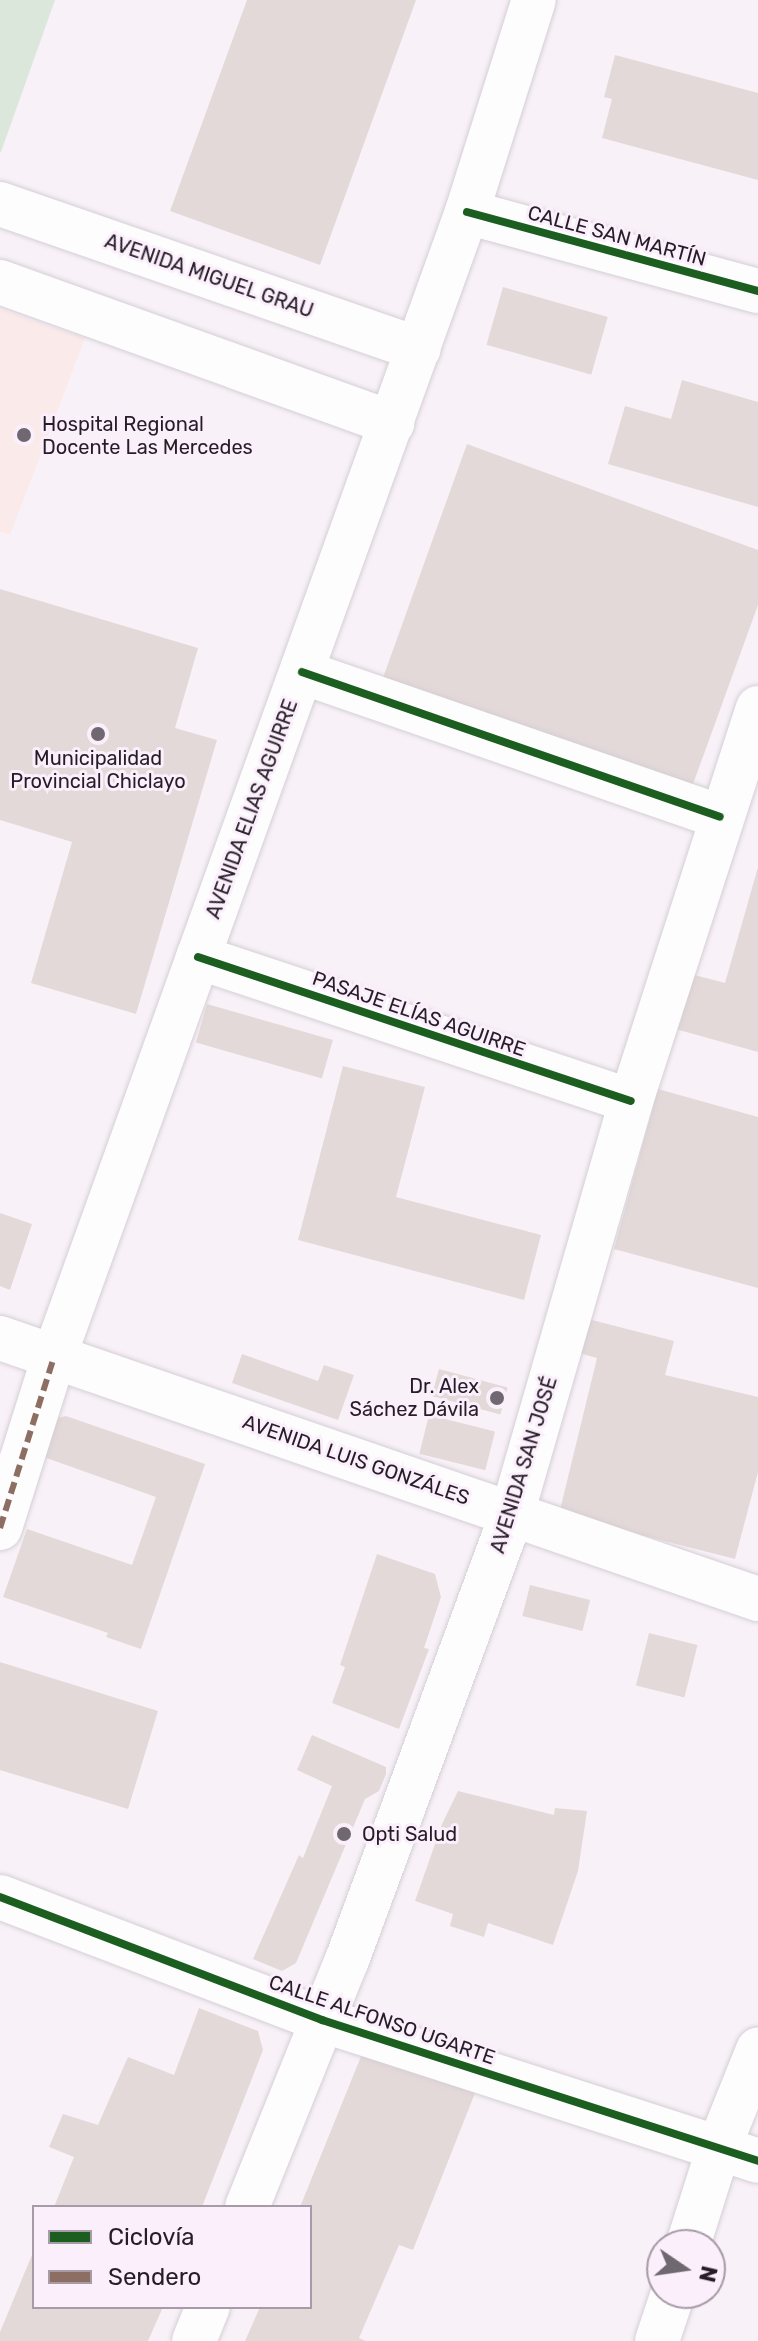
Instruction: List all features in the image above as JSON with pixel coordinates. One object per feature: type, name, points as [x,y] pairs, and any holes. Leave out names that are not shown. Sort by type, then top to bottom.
[{"type":"main road","name":"AVENIDA ELIAS AGUIRRE","points":[[0,1528],[54,1357],[467,212],[534,0]]},
{"type":"main road","name":"AVENIDA MIGUEL GRAU","points":[[0,204],[419,349]]},
{"type":"main road","name":"CALLE SAN MARTÍN","points":[[467,212],[758,291]]},
{"type":"main road","points":[[0,282],[392,423]]},
{"type":"main road","points":[[302,672],[720,817]]},
{"type":"main road","name":"AVENIDA SAN JOSÉ","points":[[248,2205],[322,2020],[512,1514],[631,1101],[720,817],[758,708]]},
{"type":"main road","name":"PASAJE ELÍAS AGUIRRE","points":[[198,957],[631,1101]]},
{"type":"main road","name":"AVENIDA LUIS GONZÁLES","points":[[0,1338],[758,1599]]},
{"type":"main road","name":"CALLE ALFONSO UGARTE","points":[[0,1897],[322,2020],[738,2154]]},
{"type":"main road","points":[[697,2229],[738,2154],[758,2050]]},
{"type":"main road","points":[[194,2341],[207,2309]]},
{"type":"main road","points":[[657,2341],[668,2309]]},
{"type":"shaded area","points":[[0,0],[55,0],[1,152],[0,152]]},
{"type":"shaded area","name":"Hospital Regional Docente Las Mercedes","points":[[0,309],[85,338],[10,535],[0,531]]},
{"type":"building","points":[[247,0],[416,0],[320,265],[170,211]]},
{"type":"building","points":[[615,55],[758,93],[758,180],[602,138],[612,99],[604,97]]},
{"type":"building","points":[[503,287],[608,317],[591,375],[486,345]]},
{"type":"building","points":[[682,380],[758,402],[758,507],[608,464],[625,406],[671,419]]},
{"type":"building","points":[[467,444],[758,550],[758,605],[688,798],[380,686]]},
{"type":"building","name":"Municipalidad Provincial Chiclayo","points":[[0,589],[198,648],[175,728],[217,740],[136,1014],[31,983],[72,842],[0,820]]},
{"type":"building","points":[[758,867],[758,1052],[672,1028],[687,973],[725,983]]},
{"type":"building","points":[[207,1004],[333,1040],[322,1079],[196,1042]]},
{"type":"building","points":[[343,1066],[425,1087],[396,1197],[541,1235],[524,1300],[298,1240]]},
{"type":"building","points":[[658,1089],[758,1117],[758,1288],[614,1249]]},
{"type":"building","points":[[0,1213],[32,1224],[10,1290],[0,1286]]},
{"type":"building","points":[[588,1319],[674,1341],[665,1375],[758,1397],[758,1472],[735,1559],[559,1514],[597,1358],[579,1353]]},
{"type":"building","points":[[242,1354],[318,1381],[324,1365],[354,1375],[338,1420],[232,1383]]},
{"type":"building","points":[[439,1369],[508,1387],[500,1414],[432,1396]]},
{"type":"building","points":[[429,1415],[495,1431],[485,1470],[419,1454]]},
{"type":"building","points":[[66,1416],[205,1464],[141,1649],[106,1637],[108,1633],[3,1597],[27,1529],[132,1565],[156,1497],[38,1455],[50,1420]]},
{"type":"building","points":[[377,1554],[435,1574],[441,1597],[424,1648],[429,1649],[399,1729],[332,1703],[345,1667],[340,1665]]},
{"type":"building","points":[[530,1585],[590,1600],[582,1631],[522,1616]]},
{"type":"building","points":[[649,1633],[698,1645],[684,1697],[636,1685]]},
{"type":"building","points":[[0,1662],[158,1711],[128,1809],[0,1770]]},
{"type":"building","points":[[312,1735],[386,1767],[386,1774],[379,1791],[365,1799],[296,1963],[282,1971],[253,1959],[299,1855],[303,1858],[332,1786],[297,1770]]},
{"type":"building","points":[[458,1791],[554,1815],[555,1808],[587,1811],[578,1871],[553,1945],[488,1923],[484,1937],[450,1926],[453,1914],[415,1901],[442,1824]]},
{"type":"building","points":[[199,2008],[258,2031],[263,2050],[203,2205],[55,2205],[74,2157],[49,2147],[63,2114],[98,2125],[128,2057],[174,2075]]},
{"type":"building","points":[[364,2049],[475,2093],[413,2250],[399,2245],[359,2338],[366,2341],[245,2341],[259,2309],[312,2309],[312,2205],[301,2205]]},
{"type":"building","points":[[32,2255],[32,2309],[162,2309],[148,2341],[0,2341],[0,2332]]},
{"type":"marked path","points":[[0,1528],[54,1357]]},
{"type":"cycle path","points":[[467,212],[758,291]]},
{"type":"cycle path","points":[[302,672],[720,817]]},
{"type":"cycle path","points":[[198,957],[631,1101]]},
{"type":"cycle path","points":[[0,1897],[322,2020],[758,2161]]},
{"type":"place","name":"Hospital Regional Docente Las Mercedes","points":[[24,435]]},
{"type":"place","name":"Municipalidad Provincial Chiclayo","points":[[98,734]]},
{"type":"place","name":"Dr. Alex Sáchez Dávila","points":[[497,1398]]},
{"type":"place","name":"Opti Salud","points":[[344,1834]]}]
